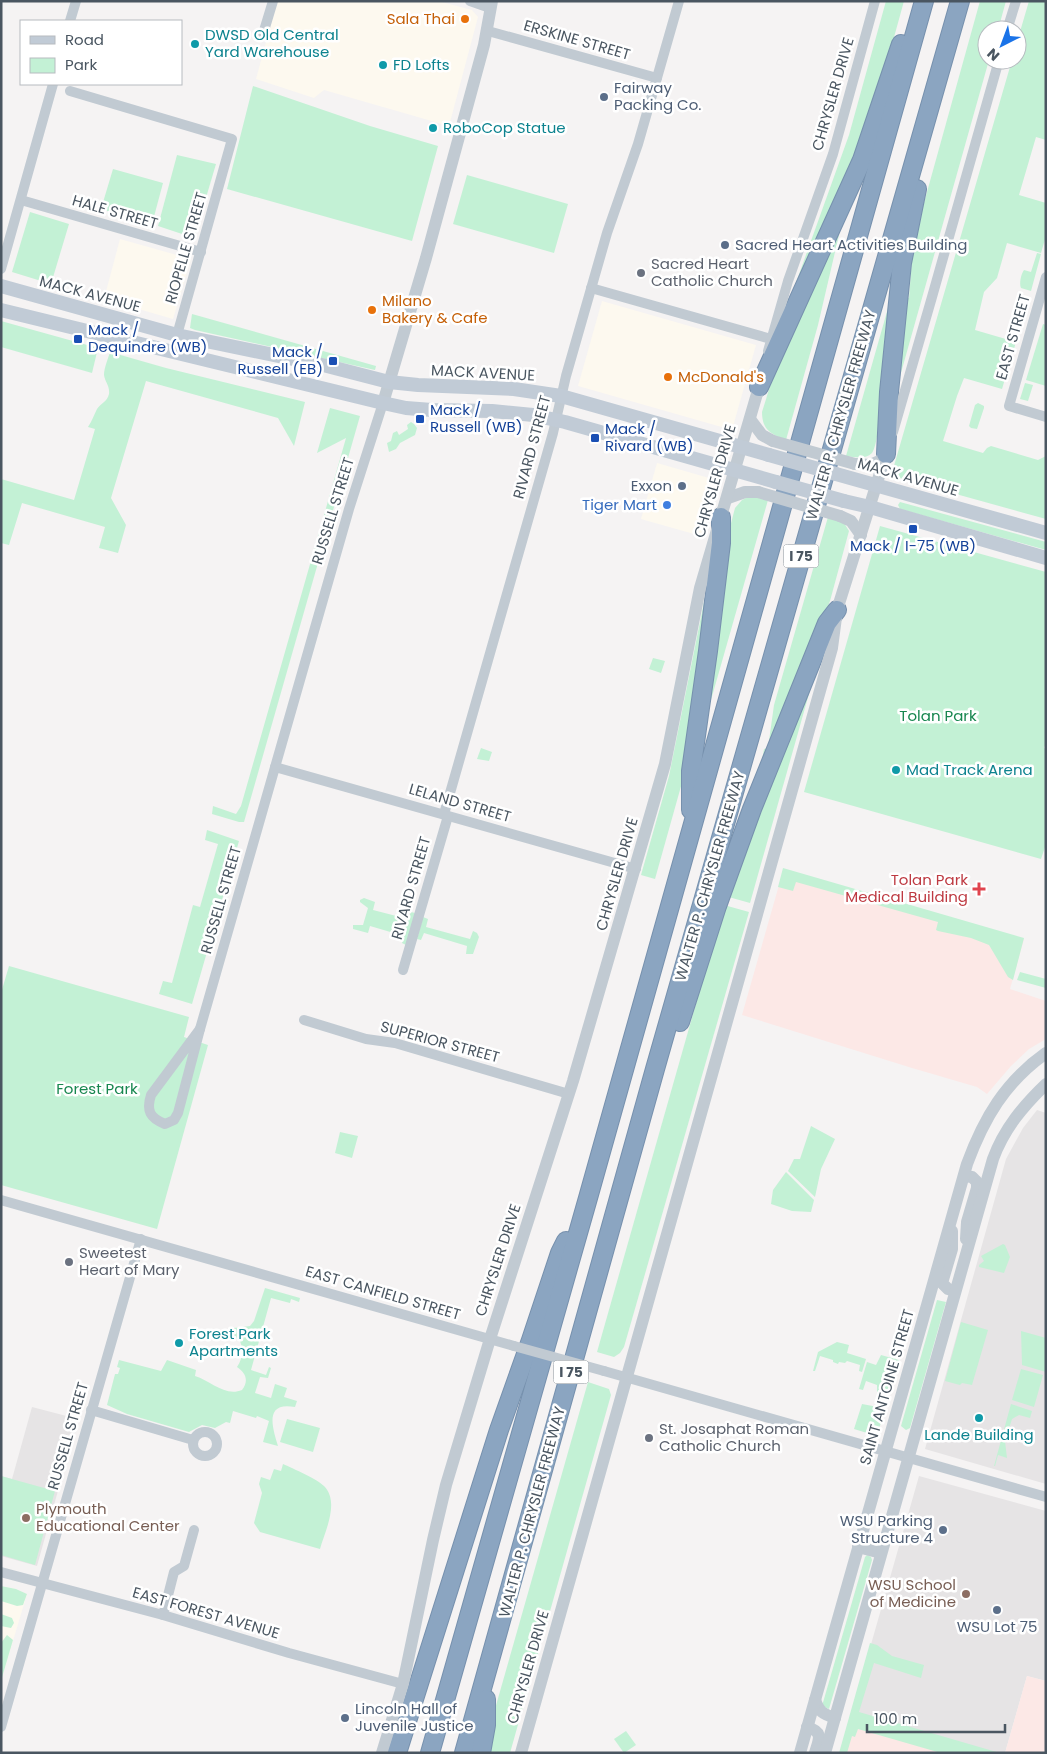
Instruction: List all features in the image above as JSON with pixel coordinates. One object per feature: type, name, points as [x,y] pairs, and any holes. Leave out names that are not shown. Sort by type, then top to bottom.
[{"type":"highway","points":[[759,387],[862,160],[908,21],[917,1]]},
{"type":"highway","name":"WALTER P. CHRYSLER FREEWAY","points":[[430,1753],[691,833],[924,1]]},
{"type":"highway","name":"WALTER P. CHRYSLER FREEWAY","points":[[464,1753],[655,1069],[960,1]]},
{"type":"highway","points":[[885,456],[889,392],[902,263],[948,42]]},
{"type":"highway","points":[[691,833],[691,771],[721,543],[721,517]]},
{"type":"highway","points":[[655,1069],[678,1030],[717,906],[752,810],[827,623],[837,610]]},
{"type":"highway","points":[[396,1753],[499,1430],[560,1253],[588,1198]]},
{"type":"highway","points":[[481,1753],[486,1725],[487,1675]]},
{"type":"main road","name":"MACK AVENUE","points":[[1,286],[177,335],[389,382],[433,386],[520,389],[561,396],[769,456],[1046,532]]},
{"type":"main road","points":[[1,310],[176,354],[406,408],[512,412],[556,420],[1046,558]]},
{"type":"main road","points":[[34,318],[65,320],[86,324],[94,319],[94,312]]},
{"type":"main road","points":[[350,395],[357,394],[362,388],[362,381],[354,373]]},
{"type":"main road","points":[[432,410],[426,398],[428,391],[433,386]]},
{"type":"main road","points":[[512,412],[520,402],[520,389]]},
{"type":"main road","points":[[713,464],[719,441]]},
{"type":"main road","points":[[890,513],[896,491]]},
{"type":"street","points":[[70,20],[76,1]]},
{"type":"street","points":[[263,34],[273,1]]},
{"type":"street","points":[[470,1],[491,4]]},
{"type":"street","name":"RIVARD STREET","points":[[403,970],[591,288],[607,233],[638,144],[679,1]]},
{"type":"street","name":"CHRYSLER DRIVE","points":[[382,1753],[403,1684],[441,1507],[490,1339],[569,1094],[636,868],[665,764],[700,588],[728,498],[788,281],[833,154],[875,1]]},
{"type":"street","points":[[1010,20],[1016,1]]},
{"type":"street","name":"RUSSELL STREET","points":[[200,1029],[151,1095],[148,1104],[150,1113],[157,1121],[165,1124],[174,1120],[178,1113],[200,1029],[349,509],[426,258],[488,31],[491,4]]},
{"type":"street","name":"ERSKINE STREET","points":[[488,31],[657,78]]},
{"type":"street","name":"CHRYSLER DRIVE","points":[[521,1753],[832,648],[837,610],[907,387],[996,70]]},
{"type":"street","points":[[1,269],[53,85]]},
{"type":"street","name":"RIOPELLE STREET","points":[[70,91],[232,139],[177,335],[176,354]]},
{"type":"street","name":"HALE STREET","points":[[21,200],[201,252]]},
{"type":"street","name":"EAST STREET","points":[[1046,277],[1009,406],[1046,416]]},
{"type":"street","points":[[591,288],[771,339]]},
{"type":"street","points":[[750,419],[762,435],[773,441],[855,464],[870,465],[885,456]]},
{"type":"street","points":[[728,498],[745,492],[758,492],[840,516],[855,525],[861,535]]},
{"type":"street","name":"LELAND STREET","points":[[275,767],[636,868]]},
{"type":"street","name":"SUPERIOR STREET","points":[[304,1020],[366,1039],[394,1043],[569,1094]]},
{"type":"street","name":"SAINT ANTOINE STREET","points":[[800,1753],[964,1176],[982,1127],[1004,1094],[1024,1071],[1046,1054]]},
{"type":"street","points":[[825,1753],[995,1153],[1005,1133],[1023,1107],[1046,1084]]},
{"type":"street","points":[[1004,1094],[1023,1107]]},
{"type":"street","points":[[964,1176],[972,1177],[977,1182],[967,1222],[966,1256]]},
{"type":"street","name":"EAST CANFIELD STREET","points":[[1,1200],[1046,1497]]},
{"type":"street","points":[[951,1219],[952,1249],[942,1283],[948,1290],[955,1291]]},
{"type":"street","name":"RUSSELL STREET","points":[[1,1727],[141,1239]]},
{"type":"street","points":[[91,1410],[193,1440]]},
{"type":"street","points":[[164,1615],[174,1572],[184,1566],[194,1530]]},
{"type":"street","points":[[858,1547],[881,1553]]},
{"type":"street","name":"EAST FOREST AVENUE","points":[[1,1572],[164,1615],[288,1653],[403,1684]]},
{"type":"street","points":[[814,1700],[822,1714],[835,1718]]},
{"type":"street","points":[[807,1728],[816,1730],[819,1733],[815,1753]]},
{"type":"shaded area","points":[[277,1],[438,1],[472,10],[478,17],[449,126],[324,90],[314,98],[256,79]]},
{"type":"shaded area","points":[[120,239],[191,259],[173,319],[104,299]]},
{"type":"shaded area","points":[[602,301],[756,345],[732,430],[578,386]]},
{"type":"shaded area","points":[[657,463],[716,480],[701,536],[641,519]]},
{"type":"shaded area","points":[[783,871],[1024,939],[1010,989],[1046,1001],[1046,1039],[1029,1049],[1011,1066],[987,1094],[977,1087],[742,1015]]},
{"type":"shaded area","points":[[1037,1110],[1046,1113],[1046,1484],[925,1449],[1006,1159],[1023,1128]]},
{"type":"shaded area","name":"Plymouth Educational Center","points":[[32,1407],[78,1419],[37,1566],[1,1556],[1,1476],[12,1479]]},
{"type":"shaded area","name":"WSU School of Medicine","points":[[919,1476],[1046,1511],[1046,1681],[1027,1676],[1005,1753],[979,1753],[850,1718]]},
{"type":"shaded area","points":[[1,1586],[16,1589],[27,1594],[1,1681]]},
{"type":"shaded area","points":[[1027,1676],[1046,1681],[1046,1753],[1005,1753]]},
{"type":"shaded area","points":[[850,1718],[979,1753],[840,1753]]},
{"type":"green space","points":[[886,1],[904,1],[869,128],[793,291],[849,135]]},
{"type":"green space","points":[[980,1],[1006,1],[1001,20],[977,20],[977,70],[986,70],[897,387],[906,297],[909,298],[912,258],[917,228]]},
{"type":"green space","points":[[1029,1],[1046,1],[1046,140],[1036,137],[1019,195],[1046,203],[1046,236],[1041,253],[1007,243],[997,278],[984,292],[975,330],[1016,342],[1002,389],[964,378],[943,441],[983,453],[991,446],[1038,460],[1046,456],[1046,519],[891,476],[1009,70],[1027,70],[1027,20],[1023,20]]},
{"type":"green space","points":[[253,86],[370,126],[438,146],[412,241],[227,189]]},
{"type":"green space","points":[[177,155],[216,164],[194,238],[158,226]]},
{"type":"green space","points":[[113,169],[163,183],[152,224],[101,209]]},
{"type":"green space","points":[[467,175],[568,204],[554,253],[453,224]]},
{"type":"green space","points":[[30,212],[69,224],[51,284],[12,272]]},
{"type":"green space","points":[[842,222],[818,325],[786,440],[768,430],[762,418],[762,412],[780,354]]},
{"type":"green space","points":[[1037,253],[1041,254],[1031,291],[1021,288],[1021,276],[1024,270],[1031,272]]},
{"type":"green space","points":[[890,301],[882,406],[876,444],[872,453],[866,457],[846,456]]},
{"type":"green space","points":[[192,314],[376,366],[375,370],[195,330],[190,328]]},
{"type":"green space","points":[[1,321],[98,348],[92,373],[1,347]]},
{"type":"green space","points":[[1043,324],[1046,325],[1046,386],[1026,380]]},
{"type":"green space","points":[[110,352],[166,368],[305,402],[294,446],[278,418],[146,381],[111,498],[126,525],[118,553],[99,548],[105,527],[22,503],[9,545],[1,543],[1,479],[74,500],[95,429],[88,427],[97,409],[107,399],[109,394],[104,375]]},
{"type":"green space","points":[[1025,383],[1033,385],[1028,401],[1020,399]]},
{"type":"green space","points":[[978,403],[984,406],[984,408],[977,429],[969,426],[975,405]]},
{"type":"green space","points":[[330,408],[360,416],[244,822],[239,822],[212,814],[213,806],[236,814],[241,806],[346,438],[317,453]]},
{"type":"green space","points":[[411,422],[417,428],[415,435],[400,443],[396,449],[389,452],[387,443],[391,441],[393,433],[397,431],[399,435],[408,429],[407,425]]},
{"type":"green space","points":[[750,496],[768,500],[707,714],[723,563],[730,527],[735,508],[742,500]]},
{"type":"green space","points":[[900,502],[1046,542],[1046,550],[900,509],[898,505]]},
{"type":"green space","points":[[828,517],[844,523],[849,531],[830,601],[766,760],[762,760],[764,749],[768,748],[774,705]]},
{"type":"green space","name":"Tolan Park","points":[[880,526],[1046,572],[1046,743],[1044,748],[1046,749],[1046,844],[1041,859],[804,792]]},
{"type":"green space","points":[[707,587],[685,772],[655,879],[641,875],[669,776]]},
{"type":"green space","points":[[653,658],[665,661],[661,673],[649,669]]},
{"type":"green space","points":[[816,669],[750,903],[725,896]]},
{"type":"green space","points":[[481,748],[492,752],[489,761],[477,759]]},
{"type":"green space","points":[[207,830],[239,841],[192,1004],[159,994],[163,981],[172,983],[193,905],[200,907],[218,844],[205,840]]},
{"type":"green space","points":[[783,868],[1024,938],[1013,980],[1008,977],[989,945],[971,938],[938,931],[936,930],[938,922],[796,882],[793,891],[778,887]]},
{"type":"green space","points":[[364,898],[375,902],[373,910],[408,919],[411,912],[415,913],[406,945],[402,943],[404,936],[370,926],[368,933],[353,929],[353,925],[363,925],[368,908],[360,902]]},
{"type":"green space","points":[[724,905],[749,912],[624,1347],[614,1357],[597,1352]]},
{"type":"green space","points":[[423,917],[428,919],[426,927],[470,939],[473,931],[477,933],[479,937],[473,954],[466,954],[467,946],[424,933],[421,940],[417,939]]},
{"type":"green space","name":"Forest Park","points":[[9,966],[189,1017],[184,1037],[208,1045],[157,1229],[1,1185],[1,993]]},
{"type":"green space","points":[[1020,972],[1046,979],[1046,988],[1017,980]]},
{"type":"green space","points":[[811,1126],[835,1139],[821,1169],[815,1197],[788,1171],[794,1159],[800,1159]]},
{"type":"green space","points":[[340,1132],[358,1136],[352,1158],[335,1153]]},
{"type":"green space","points":[[786,1172],[814,1200],[811,1212],[792,1211],[771,1204],[773,1190]]},
{"type":"green space","points":[[1003,1244],[1010,1257],[1004,1273],[979,1267],[984,1261],[981,1256]]},
{"type":"green space","points":[[265,1288],[300,1298],[299,1302],[291,1299],[290,1303],[271,1298],[251,1370],[266,1375],[269,1367],[271,1368],[268,1378],[260,1377],[255,1393],[271,1398],[275,1384],[287,1388],[284,1397],[297,1401],[295,1407],[285,1406],[278,1408],[274,1412],[273,1425],[278,1446],[263,1442],[269,1421],[257,1416],[256,1418],[233,1411],[230,1423],[226,1422],[215,1428],[202,1425],[189,1432],[127,1414],[107,1405],[115,1374],[118,1374],[120,1368],[117,1367],[119,1360],[161,1371],[167,1360],[196,1370],[195,1376],[218,1388],[236,1392],[242,1390],[246,1380],[243,1372],[237,1367],[242,1357],[242,1346],[239,1339],[228,1336],[234,1328],[250,1326],[254,1321]]},
{"type":"green space","points":[[937,1300],[946,1302],[910,1428],[906,1430],[901,1426]]},
{"type":"green space","points":[[961,1322],[988,1330],[972,1385],[962,1383],[960,1385],[945,1381]]},
{"type":"green space","points":[[1021,1331],[1046,1338],[1046,1372],[1022,1365]]},
{"type":"green space","points":[[837,1342],[849,1345],[847,1353],[866,1359],[862,1372],[859,1371],[860,1365],[847,1361],[845,1363],[839,1362],[838,1364],[833,1362],[833,1360],[820,1356],[815,1371],[813,1371],[818,1352]]},
{"type":"green space","points":[[881,1355],[899,1360],[877,1436],[854,1429],[862,1404],[878,1407],[881,1393],[877,1392],[877,1385],[866,1381],[863,1390],[859,1389],[867,1362],[876,1365]]},
{"type":"green space","points":[[1021,1369],[1043,1375],[1034,1407],[1012,1400]]},
{"type":"green space","points":[[588,1382],[609,1389],[611,1395],[510,1753],[486,1753],[489,1730]]},
{"type":"green space","points":[[1011,1404],[1032,1411],[1030,1418],[1019,1415],[1012,1419],[1005,1441],[1007,1458],[998,1455],[994,1466]]},
{"type":"green space","points":[[287,1419],[320,1428],[313,1452],[280,1442]]},
{"type":"green space","points":[[283,1464],[316,1480],[329,1493],[331,1500],[330,1517],[320,1549],[260,1532],[254,1523],[262,1493],[259,1484],[261,1477],[270,1480],[274,1469],[281,1471]]},
{"type":"green space","points":[[1,1476],[55,1491],[35,1565],[1,1555]]},
{"type":"green space","points":[[867,1555],[872,1560],[829,1709],[822,1706]]},
{"type":"green space","points":[[1,1586],[16,1589],[27,1594],[23,1605],[17,1606],[1,1601]]},
{"type":"green space","points":[[1,1614],[12,1618],[14,1623],[11,1628],[1,1626]]},
{"type":"green space","points":[[7,1635],[13,1640],[1,1681],[1,1643]]},
{"type":"green space","points":[[870,1643],[877,1645],[892,1656],[924,1665],[921,1678],[874,1663],[859,1712],[1000,1753],[941,1753],[858,1729],[855,1737],[852,1736],[847,1753],[839,1753]]},
{"type":"green space","points":[[626,1731],[636,1745],[624,1753],[614,1739]]},
{"type":"place","name":"Sala Thai","points":[[465,19]]},
{"type":"place","name":"DWSD Old Central Yard Warehouse","points":[[195,44]]},
{"type":"place","name":"FD Lofts","points":[[383,65]]},
{"type":"place","name":"Fairway Packing Co.","points":[[604,97]]},
{"type":"place","name":"RoboCop Statue","points":[[433,128]]},
{"type":"place","name":"Sacred Heart Activities Building","points":[[725,245]]},
{"type":"place","name":"Sacred Heart Catholic Church","points":[[641,273]]},
{"type":"place","name":"Milano Bakery & Cafe","points":[[372,310]]},
{"type":"place","name":"Mack / Dequindre (WB)","points":[[78,339]]},
{"type":"place","name":"Mack / Russell (EB)","points":[[333,361]]},
{"type":"place","name":"McDonald's","points":[[668,377]]},
{"type":"place","name":"Mack / Russell (WB)","points":[[420,419]]},
{"type":"place","name":"Mack / Rivard (WB)","points":[[595,438]]},
{"type":"place","name":"Exxon","points":[[682,486]]},
{"type":"place","name":"Tiger Mart","points":[[667,505]]},
{"type":"place","name":"Mack / I-75 (WB)","points":[[913,529]]},
{"type":"place","name":"Mad Track Arena","points":[[896,770]]},
{"type":"place","name":"Tolan Park Medical Building","points":[[979,889]]},
{"type":"place","name":"Sweetest Heart of Mary","points":[[69,1262]]},
{"type":"place","name":"Forest Park Apartments","points":[[179,1343]]},
{"type":"place","name":"Lande Building","points":[[979,1418]]},
{"type":"place","name":"St. Josaphat Roman Catholic Church","points":[[649,1438]]},
{"type":"place","name":"Plymouth Educational Center","points":[[26,1518]]},
{"type":"place","name":"WSU Parking Structure 4","points":[[943,1530]]},
{"type":"place","name":"WSU School of Medicine","points":[[966,1594]]},
{"type":"place","name":"WSU Lot 75","points":[[997,1610]]},
{"type":"place","name":"Lincoln Hall of Juvenile Justice","points":[[345,1718]]}]
